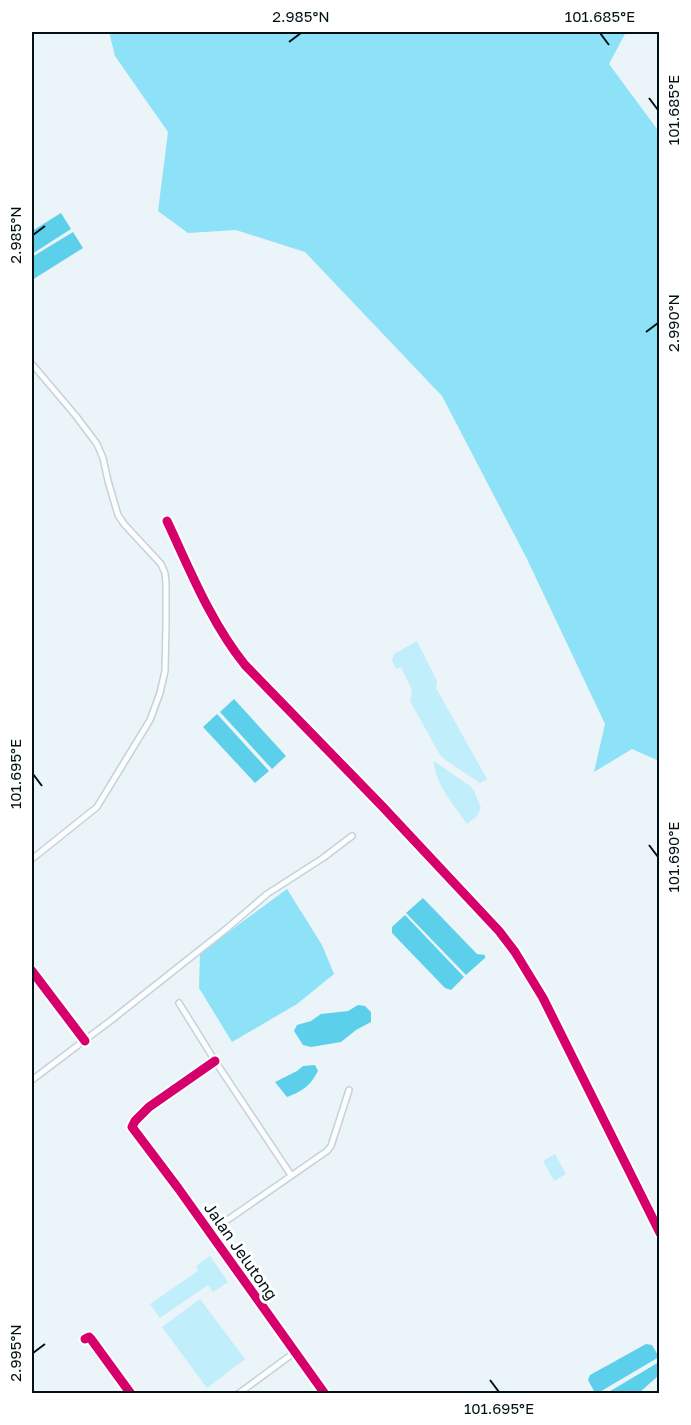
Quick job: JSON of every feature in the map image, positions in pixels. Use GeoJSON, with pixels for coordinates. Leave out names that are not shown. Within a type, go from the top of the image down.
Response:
{"type":"FeatureCollection","features":[{"type":"Feature","properties":{"kind":"street"},"geometry":{"type":"LineString","coordinates":[[32,364],[97,444],[118,514],[124,524],[161,564],[165,573],[166,625],[165,671],[150,720],[98,807],[32,859]]}},
{"type":"Feature","properties":{"kind":"street"},"geometry":{"type":"LineString","coordinates":[[167,521],[212,614],[234,652],[491,923],[515,952],[543,998],[660,1233]]}},
{"type":"Feature","properties":{"kind":"street"},"geometry":{"type":"LineString","coordinates":[[32,1080],[85,1041],[267,894],[323,858],[352,836]]}},
{"type":"Feature","properties":{"kind":"street"},"geometry":{"type":"LineString","coordinates":[[32,971],[85,1041]]}},
{"type":"Feature","properties":{"kind":"street"},"geometry":{"type":"LineString","coordinates":[[179,1003],[215,1062],[291,1175]]}},
{"type":"Feature","properties":{"kind":"street","name":"Jalan Jelutong"},"geometry":{"type":"LineString","coordinates":[[215,1062],[149,1107],[132,1127],[210,1232],[322,1393]]}},
{"type":"Feature","properties":{"kind":"street"},"geometry":{"type":"LineString","coordinates":[[210,1232],[323,1154],[331,1146],[349,1090]]}},
{"type":"Feature","properties":{"kind":"street"},"geometry":{"type":"LineString","coordinates":[[85,1339],[89,1337],[92,1339],[131,1394]]}},
{"type":"Feature","properties":{"kind":"street"},"geometry":{"type":"LineString","coordinates":[[238,1394],[295,1352]]}},
{"type":"Feature","properties":{"kind":"shaded area"},"geometry":{"type":"Polygon","coordinates":[[[109,32],[626,32],[609,64],[660,133],[659,761],[632,749],[594,772],[605,724],[527,559],[442,396],[305,252],[236,230],[188,233],[158,211],[168,132],[115,56],[109,32]]]}},
{"type":"Feature","properties":{"kind":"shaded area"},"geometry":{"type":"Polygon","coordinates":[[[61,213],[71,229],[32,254],[32,231],[61,213]]]}},
{"type":"Feature","properties":{"kind":"shaded area"},"geometry":{"type":"Polygon","coordinates":[[[73,232],[83,248],[32,280],[32,257],[73,232]]]}},
{"type":"Feature","properties":{"kind":"shaded area"},"geometry":{"type":"Polygon","coordinates":[[[417,641],[437,681],[436,688],[487,779],[480,783],[444,759],[410,701],[412,690],[401,667],[396,669],[392,660],[394,654],[417,641]]]}},
{"type":"Feature","properties":{"kind":"shaded area"},"geometry":{"type":"Polygon","coordinates":[[[234,699],[286,756],[272,769],[220,712],[234,699]]]}},
{"type":"Feature","properties":{"kind":"shaded area"},"geometry":{"type":"Polygon","coordinates":[[[217,714],[269,771],[255,783],[203,727],[217,714]]]}},
{"type":"Feature","properties":{"kind":"shaded area"},"geometry":{"type":"Polygon","coordinates":[[[434,761],[474,791],[481,808],[477,816],[467,824],[441,786],[434,761]]]}},
{"type":"Feature","properties":{"kind":"shaded area"},"geometry":{"type":"Polygon","coordinates":[[[287,889],[322,945],[334,974],[297,1004],[232,1042],[199,988],[200,953],[287,889]]]}},
{"type":"Feature","properties":{"kind":"shaded area"},"geometry":{"type":"Polygon","coordinates":[[[423,898],[477,954],[485,955],[485,958],[466,975],[406,913],[423,898]]]}},
{"type":"Feature","properties":{"kind":"shaded area"},"geometry":{"type":"Polygon","coordinates":[[[405,915],[464,977],[451,990],[445,988],[392,933],[392,927],[405,915]]]}},
{"type":"Feature","properties":{"kind":"shaded area"},"geometry":{"type":"Polygon","coordinates":[[[358,1005],[365,1006],[371,1012],[371,1022],[341,1042],[311,1047],[303,1045],[294,1031],[297,1025],[311,1021],[321,1014],[348,1011],[358,1005]]]}},
{"type":"Feature","properties":{"kind":"shaded area"},"geometry":{"type":"Polygon","coordinates":[[[315,1065],[318,1071],[312,1081],[293,1095],[287,1097],[275,1082],[303,1066],[315,1065]]]}},
{"type":"Feature","properties":{"kind":"shaded area"},"geometry":{"type":"Polygon","coordinates":[[[555,1154],[566,1174],[554,1181],[543,1161],[555,1154]]]}},
{"type":"Feature","properties":{"kind":"shaded area"},"geometry":{"type":"Polygon","coordinates":[[[210,1256],[228,1282],[213,1292],[208,1285],[160,1318],[150,1304],[198,1271],[196,1266],[210,1256]]]}},
{"type":"Feature","properties":{"kind":"shaded area"},"geometry":{"type":"Polygon","coordinates":[[[200,1299],[245,1359],[207,1388],[162,1327],[200,1299]]]}},
{"type":"Feature","properties":{"kind":"shaded area"},"geometry":{"type":"Polygon","coordinates":[[[646,1344],[652,1345],[659,1357],[595,1393],[588,1380],[590,1375],[646,1344]]]}},
{"type":"Feature","properties":{"kind":"shaded area"},"geometry":{"type":"Polygon","coordinates":[[[659,1362],[659,1375],[639,1393],[607,1393],[659,1362]]]}},
{"type":"Feature","properties":{"kind":"cycle path"},"geometry":{"type":"LineString","coordinates":[[167,521],[211,614],[245,665],[381,805],[499,931],[515,952],[543,998],[660,1233]]}},
{"type":"Feature","properties":{"kind":"cycle path"},"geometry":{"type":"LineString","coordinates":[[32,971],[85,1041]]}},
{"type":"Feature","properties":{"kind":"cycle path"},"geometry":{"type":"LineString","coordinates":[[215,1061],[149,1107],[132,1127],[325,1394]]}},
{"type":"Feature","properties":{"kind":"cycle path"},"geometry":{"type":"LineString","coordinates":[[85,1339],[89,1337],[91,1339],[131,1394]]}}]}
